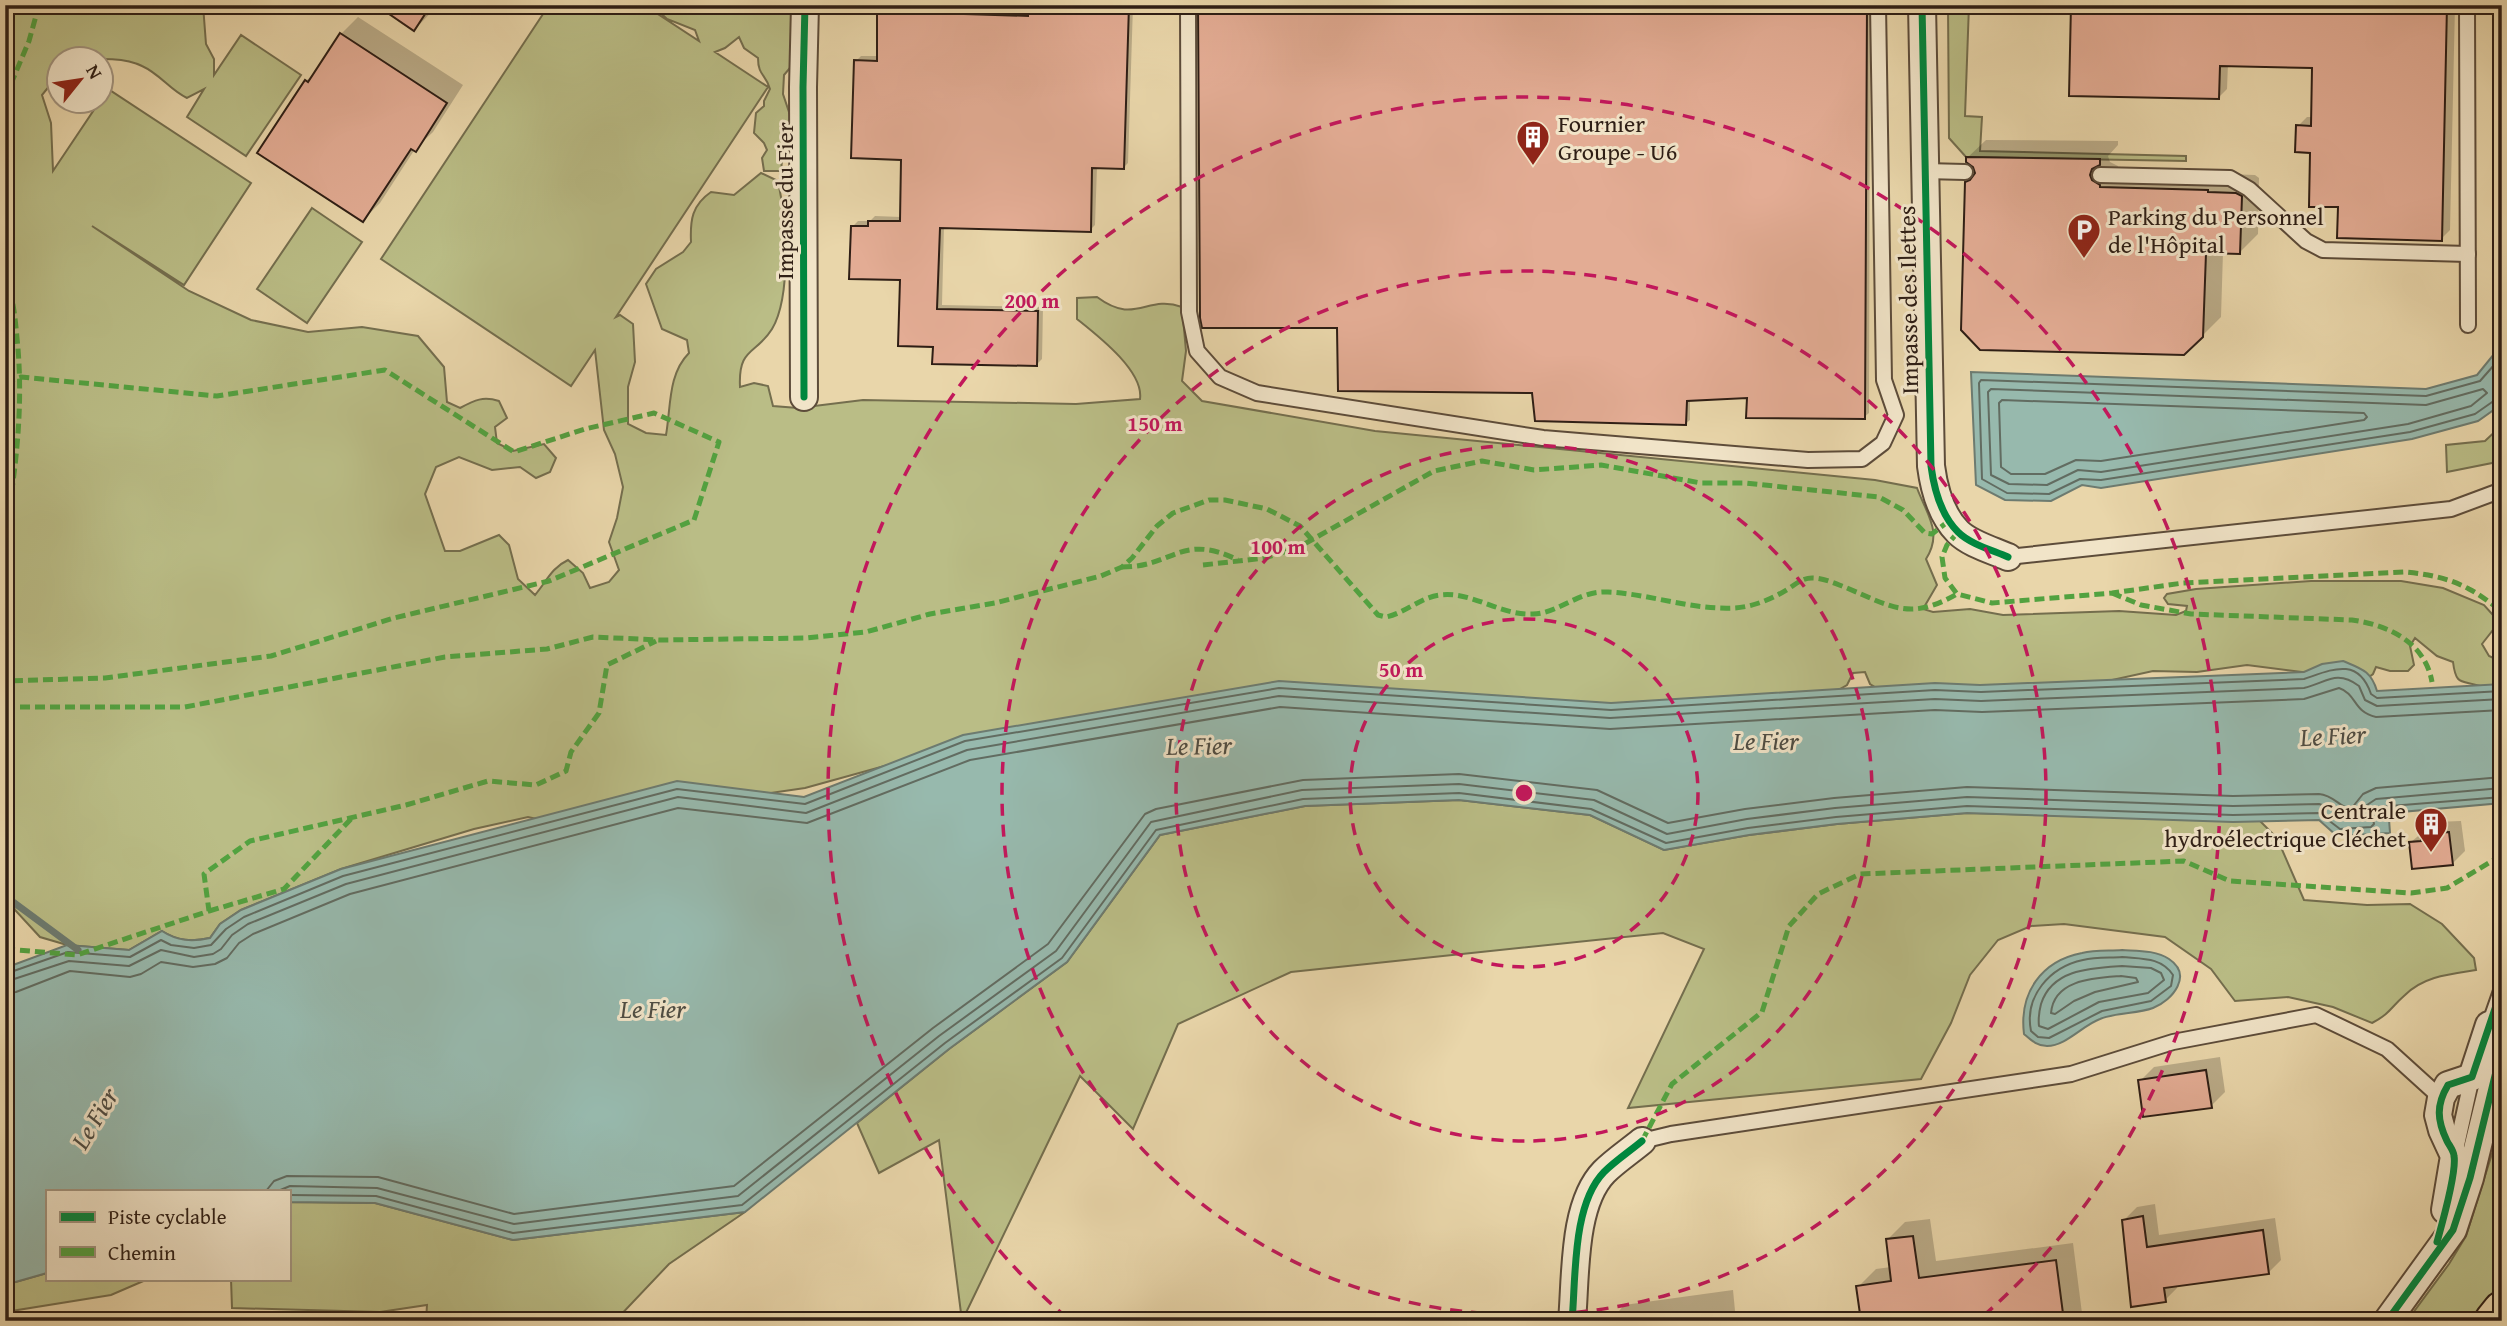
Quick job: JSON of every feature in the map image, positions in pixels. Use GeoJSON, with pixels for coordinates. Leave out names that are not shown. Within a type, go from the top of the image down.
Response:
{"type":"FeatureCollection","features":[{"type":"Feature","properties":{"kind":"highway"},"geometry":{"type":"LineString","coordinates":[[2494,1321],[2502,1311]]}},
{"type":"Feature","properties":{"kind":"street","name":"Impasse du Fier"},"geometry":{"type":"LineString","coordinates":[[804,397],[805,5]]}},
{"type":"Feature","properties":{"kind":"street","name":"Impasse des Ilettes"},"geometry":{"type":"LineString","coordinates":[[1922,5],[1931,466],[1934,487],[1941,506],[1958,531],[1968,539],[2007,557]]}},
{"type":"Feature","properties":{"kind":"street"},"geometry":{"type":"LineString","coordinates":[[2387,1321],[2453,1230],[2464,1200],[2482,1084],[2495,1036]]}},
{"type":"Feature","properties":{"kind":"street"},"geometry":{"type":"LineString","coordinates":[[2435,1252],[2450,1191],[2454,1156],[2438,1115],[2441,1098],[2448,1085],[2482,1084]]}},
{"type":"Feature","properties":{"kind":"street"},"geometry":{"type":"LineString","coordinates":[[1572,1321],[1581,1219],[1589,1197],[1602,1174],[1642,1141]]}},
{"type":"Feature","properties":{"kind":"lane"},"geometry":{"type":"LineString","coordinates":[[1188,5],[1189,312],[1197,351],[1220,377],[1257,393],[1543,438],[1808,460],[1862,459],[1883,443],[1896,415],[1884,380],[1878,5]]}},
{"type":"Feature","properties":{"kind":"lane"},"geometry":{"type":"LineString","coordinates":[[2467,5],[2468,325]]}},
{"type":"Feature","properties":{"kind":"lane"},"geometry":{"type":"LineString","coordinates":[[1925,172],[1965,172]]}},
{"type":"Feature","properties":{"kind":"lane"},"geometry":{"type":"LineString","coordinates":[[2100,174],[2230,178],[2249,189],[2306,241],[2323,250],[2468,254]]}},
{"type":"Feature","properties":{"kind":"lane"},"geometry":{"type":"LineString","coordinates":[[2007,557],[2451,509],[2502,490]]}},
{"type":"Feature","properties":{"kind":"lane"},"geometry":{"type":"LineString","coordinates":[[2495,1036],[2502,988]]}},
{"type":"Feature","properties":{"kind":"lane"},"geometry":{"type":"LineString","coordinates":[[1642,1141],[1671,1134],[2071,1074],[2173,1042],[2316,1015],[2387,1049],[2441,1098]]}},
{"type":"Feature","properties":{"kind":"lane"},"geometry":{"type":"LineString","coordinates":[[2454,1156],[2482,1084]]}},
{"type":"Feature","properties":{"kind":"green space"},"geometry":{"type":"Polygon","coordinates":[[[5,5],[203,5],[206,44],[214,59],[214,75],[241,35],[301,75],[246,156],[187,117],[204,89],[187,98],[148,69],[116,60],[116,46],[46,46],[46,90],[42,95],[46,116],[49,116],[51,123],[53,171],[90,116],[116,116],[116,94],[251,183],[184,285],[92,226],[189,291],[251,320],[308,332],[362,327],[418,336],[444,367],[447,402],[460,408],[479,400],[499,401],[507,418],[495,427],[497,443],[513,451],[544,444],[556,458],[550,472],[536,478],[520,467],[492,470],[459,457],[436,467],[425,494],[445,551],[460,551],[499,535],[509,545],[518,579],[535,595],[553,571],[568,560],[583,573],[590,588],[609,582],[619,570],[609,542],[623,487],[615,454],[604,430],[595,350],[571,386],[381,259],[549,5],[644,5],[699,41],[695,30],[667,19],[652,5],[834,5],[815,7],[795,62],[784,75],[783,94],[792,121],[783,150],[781,171],[764,171],[762,158],[767,150],[754,133],[756,113],[764,106],[770,89],[759,68],[758,58],[744,48],[739,37],[715,52],[768,87],[616,317],[620,315],[633,324],[635,362],[628,387],[628,424],[646,433],[666,435],[674,381],[682,361],[689,353],[687,340],[662,329],[646,284],[656,269],[683,252],[691,242],[694,214],[705,197],[711,192],[734,195],[761,173],[778,181],[785,235],[785,277],[778,314],[772,329],[745,358],[740,374],[740,387],[754,383],[768,386],[773,406],[798,408],[863,400],[1076,404],[1140,399],[1135,377],[1118,354],[1077,319],[1077,298],[1097,297],[1122,309],[1170,304],[1182,307],[1186,351],[1182,381],[1202,401],[1375,431],[1875,480],[1917,488],[1932,524],[1933,540],[1926,559],[1937,585],[1923,609],[1933,612],[1970,609],[2003,615],[2119,611],[2176,615],[2186,611],[2187,606],[2168,604],[2164,598],[2167,594],[2196,589],[2311,581],[2401,581],[2443,588],[2484,605],[2493,615],[2496,626],[2482,644],[2489,656],[2502,662],[2502,695],[2460,681],[2453,662],[2437,656],[2415,638],[2410,646],[2414,665],[2408,671],[2390,671],[2376,667],[2373,674],[2365,680],[2247,665],[2197,672],[2153,671],[2094,684],[1888,695],[1870,684],[1865,672],[1853,673],[1847,685],[1831,694],[888,765],[805,788],[560,824],[528,817],[474,829],[341,869],[241,910],[220,924],[210,938],[185,940],[162,931],[129,950],[67,945],[40,937],[15,910],[7,889],[13,873],[5,866],[5,5]]]}},
{"type":"Feature","properties":{"kind":"green space"},"geometry":{"type":"Polygon","coordinates":[[[1948,5],[1969,5],[1965,116],[1982,117],[1980,151],[2186,156],[2186,161],[1966,157],[1949,138],[1948,5]]]}},
{"type":"Feature","properties":{"kind":"green space"},"geometry":{"type":"Polygon","coordinates":[[[312,208],[362,242],[307,323],[257,289],[312,208]]]}},
{"type":"Feature","properties":{"kind":"green space"},"geometry":{"type":"Polygon","coordinates":[[[2502,425],[2502,454],[2492,463],[2447,472],[2446,445],[2485,441],[2502,425]]]}},
{"type":"Feature","properties":{"kind":"green space"},"geometry":{"type":"Polygon","coordinates":[[[1459,800],[1590,815],[1664,850],[1749,835],[1837,824],[1967,813],[2260,821],[2277,838],[2304,900],[2367,905],[2410,904],[2442,924],[2474,958],[2476,970],[2438,977],[2420,984],[2372,1023],[2333,1007],[2288,997],[2235,1001],[2211,969],[2165,937],[2064,924],[2031,926],[1998,940],[1970,975],[1951,1023],[1921,1079],[1628,1108],[1704,949],[1663,933],[1291,972],[1178,1024],[1133,1129],[1080,1076],[962,1321],[939,1140],[879,1173],[857,1123],[949,1049],[1067,962],[1160,835],[1305,806],[1459,800]]]}},
{"type":"Feature","properties":{"kind":"green space"},"geometry":{"type":"Polygon","coordinates":[[[2502,1122],[2502,1292],[2479,1321],[2407,1321],[2466,1236],[2502,1122]]]}},
{"type":"Feature","properties":{"kind":"green space"},"geometry":{"type":"Polygon","coordinates":[[[290,1202],[375,1203],[513,1240],[745,1212],[669,1264],[615,1321],[426,1321],[427,1305],[380,1312],[232,1308],[231,1280],[290,1280],[290,1202]]]}},
{"type":"Feature","properties":{"kind":"green space"},"geometry":{"type":"Polygon","coordinates":[[[46,1273],[46,1280],[146,1280],[111,1295],[5,1312],[5,1285],[46,1273]]]}},
{"type":"Feature","properties":{"kind":"water"},"geometry":{"type":"Polygon","coordinates":[[[2502,337],[2502,404],[2478,421],[2412,439],[2101,488],[2082,485],[2051,501],[2005,500],[1976,485],[1971,372],[2426,389],[2477,375],[2499,348],[2502,337]]]}},
{"type":"Feature","properties":{"kind":"water","name":"Le Fier"},"geometry":{"type":"Polygon","coordinates":[[[2343,661],[2355,666],[2372,679],[2377,691],[2502,684],[2502,803],[2379,814],[2380,819],[2389,819],[2390,833],[2337,836],[2319,820],[2233,822],[1967,813],[1837,824],[1749,835],[1664,850],[1590,815],[1459,800],[1305,806],[1160,835],[1067,962],[949,1049],[745,1212],[513,1240],[375,1203],[290,1202],[290,1190],[46,1190],[46,1273],[5,1285],[5,968],[67,945],[129,950],[162,931],[185,940],[210,938],[220,924],[241,910],[341,869],[677,781],[804,797],[963,735],[1279,681],[1611,703],[1935,683],[1980,685],[2304,672],[2322,664],[2343,661]]]}},
{"type":"Feature","properties":{"kind":"water"},"geometry":{"type":"Polygon","coordinates":[[[2122,950],[2152,952],[2169,959],[2179,972],[2178,987],[2167,999],[2153,1008],[2100,1019],[2061,1043],[2040,1045],[2024,1034],[2023,1019],[2029,992],[2044,971],[2055,963],[2082,953],[2122,950]]]}},
{"type":"Feature","properties":{"kind":"building"},"geometry":{"type":"Polygon","coordinates":[[[376,5],[431,5],[414,31],[376,5]]]}},
{"type":"Feature","properties":{"kind":"building"},"geometry":{"type":"Polygon","coordinates":[[[877,5],[966,5],[965,14],[1028,16],[1028,5],[1129,5],[1124,169],[1092,168],[1091,232],[940,228],[937,309],[1038,311],[1037,366],[932,364],[933,347],[898,346],[900,280],[849,279],[851,226],[868,226],[868,221],[900,221],[901,160],[851,158],[854,60],[877,61],[877,5]]]}},
{"type":"Feature","properties":{"kind":"building","name":"Fournier Groupe - U6"},"geometry":{"type":"Polygon","coordinates":[[[1198,5],[1867,5],[1865,419],[1746,418],[1747,398],[1687,401],[1686,425],[1535,421],[1532,393],[1338,391],[1337,328],[1202,328],[1198,5]]]}},
{"type":"Feature","properties":{"kind":"building"},"geometry":{"type":"Polygon","coordinates":[[[2071,5],[2447,5],[2442,241],[2337,238],[2338,207],[2309,207],[2310,153],[2295,152],[2296,125],[2311,126],[2312,68],[2220,66],[2219,99],[2069,96],[2071,5]]]}},
{"type":"Feature","properties":{"kind":"building"},"geometry":{"type":"Polygon","coordinates":[[[340,33],[447,103],[416,152],[411,149],[363,222],[257,153],[340,33]]]}},
{"type":"Feature","properties":{"kind":"building","name":"Parking du Personnel de l'Hôpital"},"geometry":{"type":"Polygon","coordinates":[[[1966,157],[2100,159],[2100,165],[2092,169],[2090,175],[2100,187],[2208,190],[2242,196],[2240,254],[2206,253],[2203,337],[2184,355],[1980,350],[1961,330],[1965,182],[1975,173],[1973,167],[1966,162],[1966,157]]]}},
{"type":"Feature","properties":{"kind":"building","name":"Centrale hydroélectrique Cléchet"},"geometry":{"type":"Polygon","coordinates":[[[2449,832],[2453,865],[2412,869],[2409,842],[2421,841],[2421,833],[2449,832]]]}},
{"type":"Feature","properties":{"kind":"building"},"geometry":{"type":"Polygon","coordinates":[[[2206,1070],[2212,1108],[2143,1117],[2138,1080],[2206,1070]]]}},
{"type":"Feature","properties":{"kind":"building"},"geometry":{"type":"Polygon","coordinates":[[[2143,1216],[2147,1247],[2263,1230],[2269,1274],[2164,1288],[2166,1302],[2131,1307],[2122,1220],[2143,1216]]]}},
{"type":"Feature","properties":{"kind":"building"},"geometry":{"type":"Polygon","coordinates":[[[1913,1236],[1919,1278],[2056,1260],[2064,1321],[1861,1321],[1856,1286],[1891,1281],[1886,1239],[1913,1236]]]}},
{"type":"Feature","properties":{"kind":"waterway"},"geometry":{"type":"LineString","coordinates":[[5,896],[78,950]]}},
{"type":"Feature","properties":{"kind":"marked path"},"geometry":{"type":"LineString","coordinates":[[5,98],[29,41],[39,5]]}},
{"type":"Feature","properties":{"kind":"marked path"},"geometry":{"type":"LineString","coordinates":[[5,27],[11,42],[5,52]]}},
{"type":"Feature","properties":{"kind":"marked path"},"geometry":{"type":"LineString","coordinates":[[5,275],[14,314],[20,388],[15,461],[5,535]]}},
{"type":"Feature","properties":{"kind":"marked path"},"geometry":{"type":"LineString","coordinates":[[5,382],[21,377],[217,396],[385,370],[514,452],[585,429],[654,413],[719,442],[694,520],[549,581],[394,618],[271,656],[105,678],[5,681]]}},
{"type":"Feature","properties":{"kind":"marked path"},"geometry":{"type":"LineString","coordinates":[[1203,565],[1265,558],[1299,547],[1434,471],[1482,461],[1534,470],[1601,465],[1701,483],[1745,483],[1879,497],[1903,510],[1925,533],[1932,534],[1950,520]]}},
{"type":"Feature","properties":{"kind":"marked path"},"geometry":{"type":"LineString","coordinates":[[5,707],[185,707],[445,657],[547,649],[593,637],[660,640],[806,638],[866,632],[930,614],[995,603],[1101,576],[1122,567],[1157,526],[1173,513],[1209,500],[1225,500],[1267,509],[1300,526],[1378,615],[1386,617],[1440,595],[1464,597],[1521,614],[1543,613],[1598,592],[1702,607],[1734,608],[1762,602],[1802,580],[1812,578],[1901,608],[1926,607],[1957,594]]}},
{"type":"Feature","properties":{"kind":"marked path"},"geometry":{"type":"LineString","coordinates":[[1958,532],[1947,545],[1942,557],[1945,578],[1957,594],[1992,603],[2112,593],[2183,583],[2405,572],[2454,582],[2473,591],[2502,611]]}},
{"type":"Feature","properties":{"kind":"marked path"},"geometry":{"type":"LineString","coordinates":[[1122,567],[1140,566],[1178,553],[1203,549],[1238,560]]}},
{"type":"Feature","properties":{"kind":"marked path"},"geometry":{"type":"LineString","coordinates":[[2112,593],[2141,605],[2191,614],[2365,622],[2391,631],[2413,646],[2422,656],[2432,682]]}},
{"type":"Feature","properties":{"kind":"marked path"},"geometry":{"type":"LineString","coordinates":[[5,949],[77,955],[209,911],[204,874],[250,841],[406,805],[488,781],[536,785],[566,771],[571,752],[599,713],[607,665],[656,641]]}},
{"type":"Feature","properties":{"kind":"marked path"},"geometry":{"type":"LineString","coordinates":[[209,911],[284,889],[351,819]]}},
{"type":"Feature","properties":{"kind":"marked path"},"geometry":{"type":"LineString","coordinates":[[1642,1141],[1672,1084],[1762,1012],[1789,926],[1818,894],[1860,874],[2184,861],[2230,881],[2411,893],[2447,888],[2502,855]]}},
{"type":"Feature","properties":{"kind":"cycle path"},"geometry":{"type":"LineString","coordinates":[[804,397],[805,5]]}},
{"type":"Feature","properties":{"kind":"cycle path"},"geometry":{"type":"LineString","coordinates":[[1922,5],[1932,475],[1943,510],[1958,532],[1975,543],[2008,557]]}},
{"type":"Feature","properties":{"kind":"cycle path"},"geometry":{"type":"LineString","coordinates":[[2437,1242],[2454,1164],[2453,1152],[2440,1119],[2441,1099],[2448,1085],[2472,1077],[2502,988]]}},
{"type":"Feature","properties":{"kind":"cycle path"},"geometry":{"type":"LineString","coordinates":[[2387,1321],[2453,1230],[2470,1178],[2502,1047]]}},
{"type":"Feature","properties":{"kind":"cycle path"},"geometry":{"type":"LineString","coordinates":[[1572,1321],[1575,1264],[1586,1203],[1604,1172],[1642,1141]]}},
{"type":"Feature","properties":{"kind":"place","name":"Fournier Groupe - U6"},"geometry":{"type":"Point","coordinates":[1533,167]}},
{"type":"Feature","properties":{"kind":"place","name":"Parking du Personnel de l'Hôpital"},"geometry":{"type":"Point","coordinates":[2084,260]}},
{"type":"Feature","properties":{"kind":"place","name":"Centrale hydroélectrique Cléchet"},"geometry":{"type":"Point","coordinates":[2431,854]}}]}
